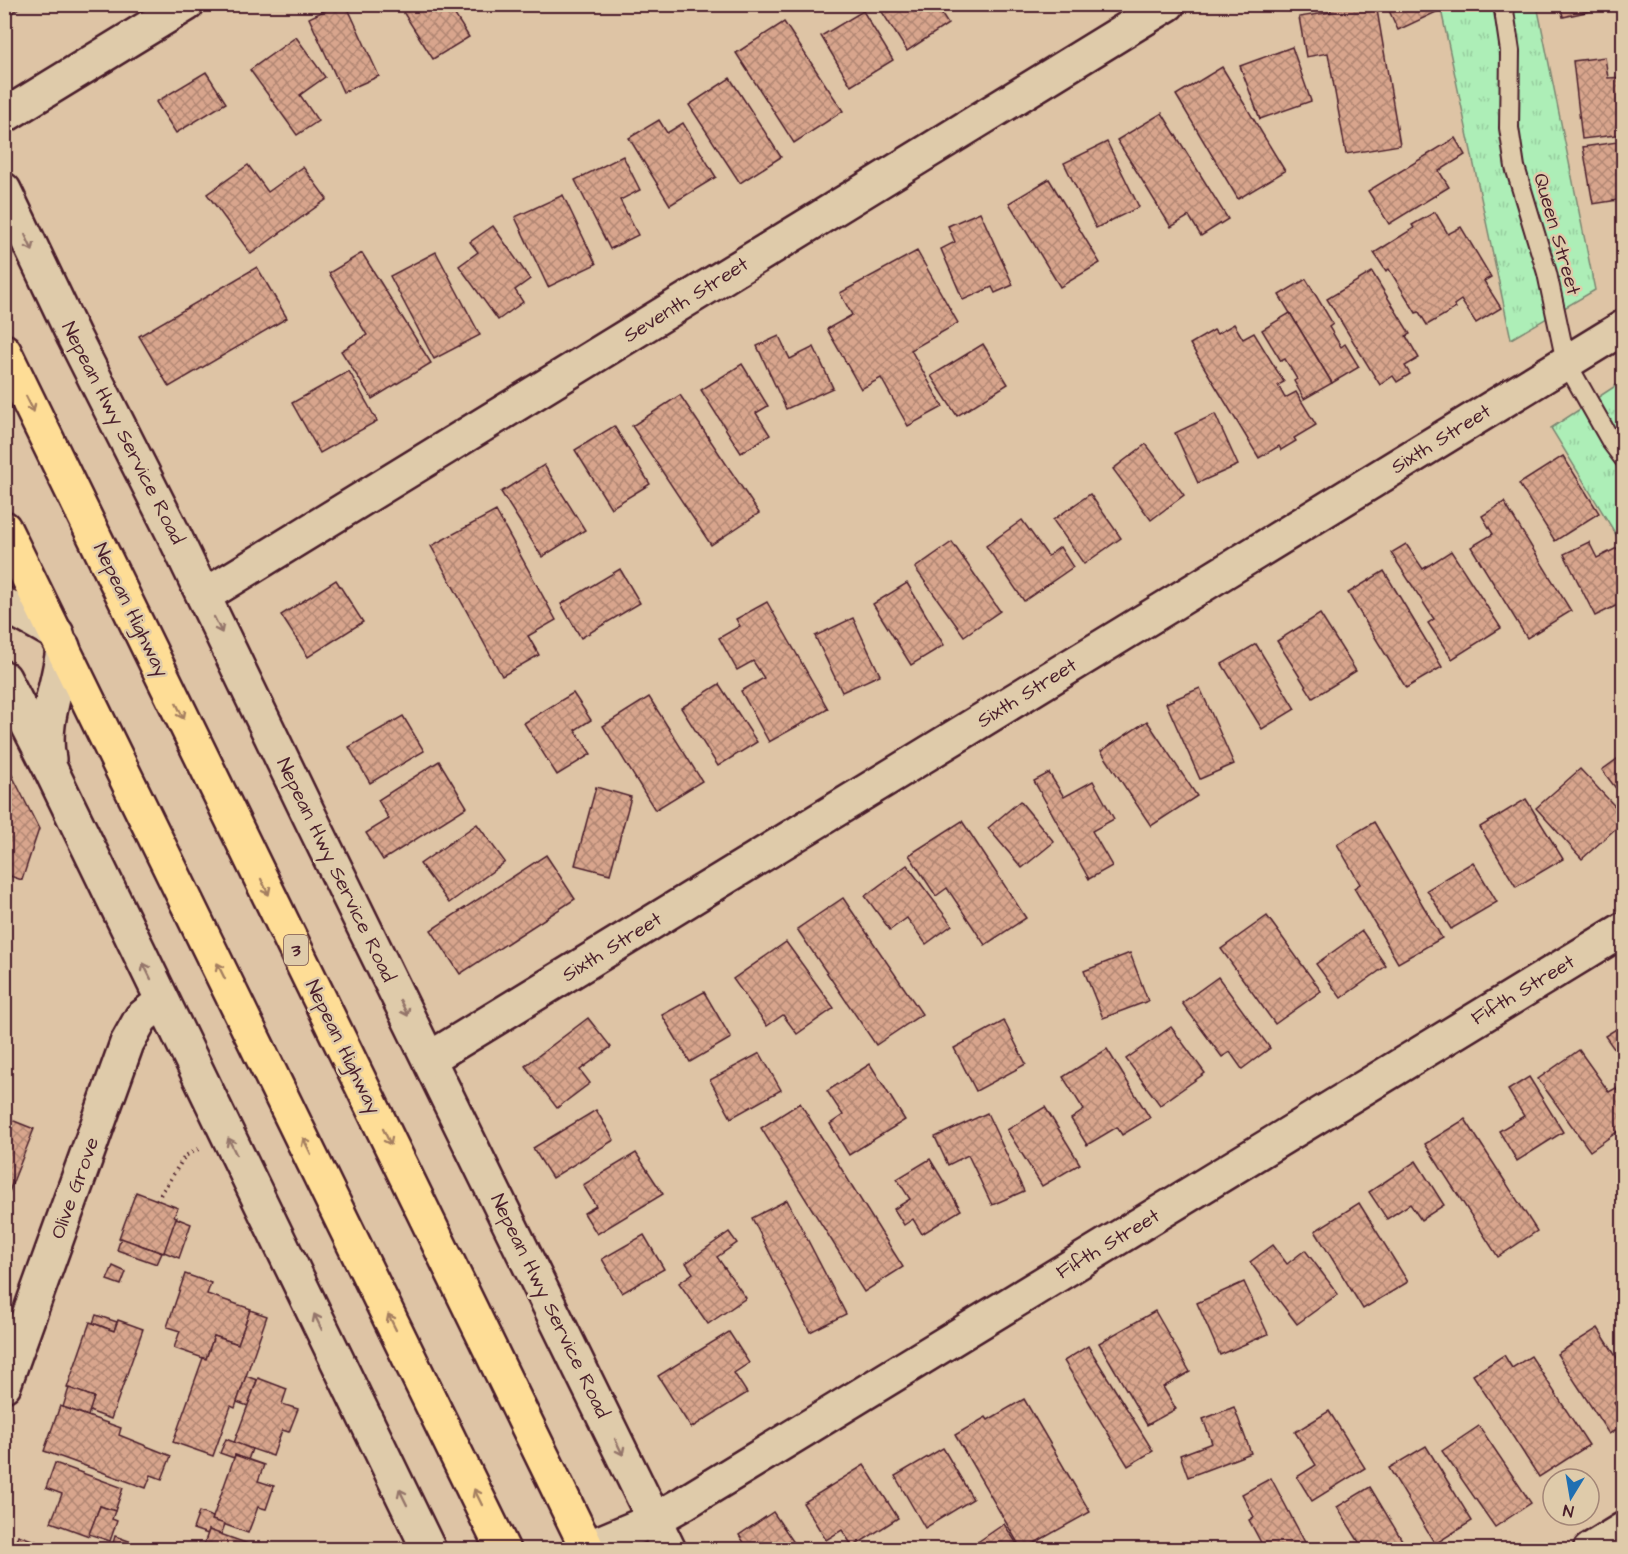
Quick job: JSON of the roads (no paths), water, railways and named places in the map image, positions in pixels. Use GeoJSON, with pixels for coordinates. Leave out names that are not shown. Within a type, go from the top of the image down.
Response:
{"type":"FeatureCollection","features":[{"type":"Feature","properties":{"kind":"highway","name":"Nepean Highway"},"geometry":{"type":"LineString","coordinates":[[4,351],[586,1549]]}},
{"type":"Feature","properties":{"kind":"highway"},"geometry":{"type":"LineString","coordinates":[[4,528],[503,1550]]}},
{"type":"Feature","properties":{"kind":"street"},"geometry":{"type":"LineString","coordinates":[[4,116],[187,4]]}},
{"type":"Feature","properties":{"kind":"street","name":"Seventh Street"},"geometry":{"type":"LineString","coordinates":[[204,596],[1168,4]]}},
{"type":"Feature","properties":{"kind":"street","name":"Nepean Hwy Service Road"},"geometry":{"type":"LineString","coordinates":[[4,190],[74,338],[204,596],[669,1550]]}},
{"type":"Feature","properties":{"kind":"street","name":"Sixth Street"},"geometry":{"type":"LineString","coordinates":[[429,1059],[1623,327]]}},
{"type":"Feature","properties":{"kind":"street"},"geometry":{"type":"LineString","coordinates":[[4,604],[60,640],[60,672],[48,721],[46,749],[51,770]]}},
{"type":"Feature","properties":{"kind":"street"},"geometry":{"type":"LineString","coordinates":[[4,678],[51,770],[429,1550]]}},
{"type":"Feature","properties":{"kind":"street","name":"Fifth Street"},"geometry":{"type":"LineString","coordinates":[[586,1549],[654,1520],[1623,929]]}},
{"type":"Feature","properties":{"kind":"street","name":"Olive Grove"},"geometry":{"type":"LineString","coordinates":[[4,1384],[127,1043],[141,1018],[162,1001]]}},
{"type":"Feature","properties":{"kind":"street"},"geometry":{"type":"LineString","coordinates":[[1590,1550],[1623,1529]]}},
{"type":"Feature","properties":{"kind":"lane","name":"Queen Street"},"geometry":{"type":"LineString","coordinates":[[1503,4],[1510,51],[1509,128],[1515,167],[1547,273],[1566,362],[1623,459]]}}]}
